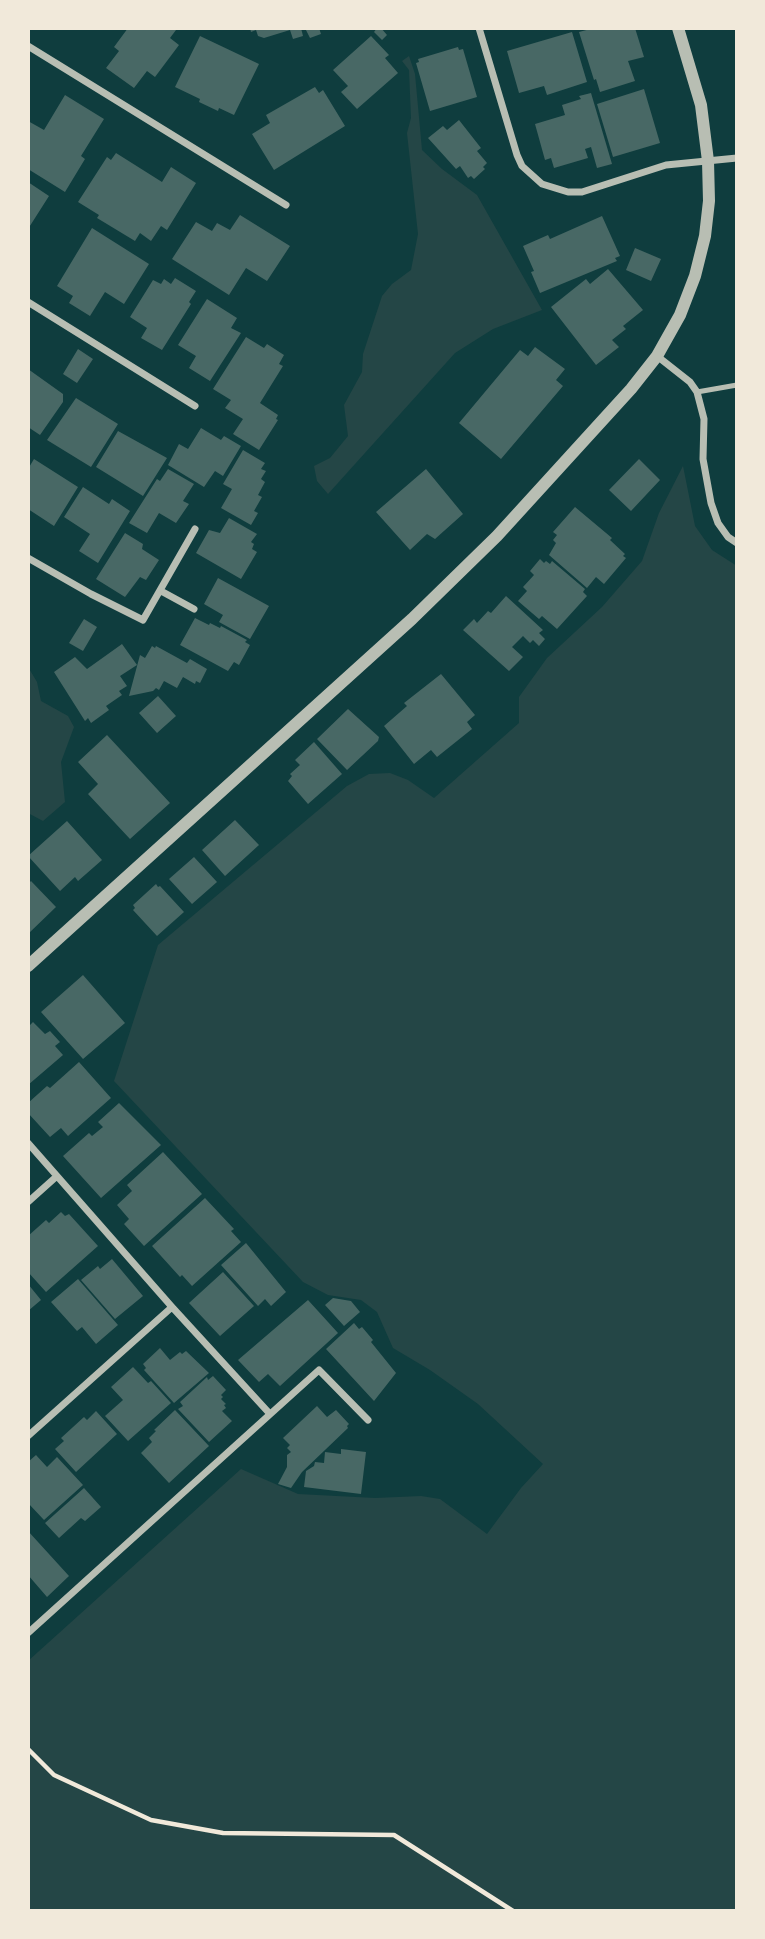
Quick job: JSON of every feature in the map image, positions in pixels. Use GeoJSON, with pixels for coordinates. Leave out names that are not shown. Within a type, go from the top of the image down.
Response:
{"type":"FeatureCollection","features":[{"type":"Feature","properties":{"kind":"street"},"geometry":{"type":"LineString","coordinates":[[480,28],[517,155],[522,166],[542,184],[568,192],[582,192],[666,165],[737,158]]}},
{"type":"Feature","properties":{"kind":"street"},"geometry":{"type":"LineString","coordinates":[[28,966],[412,619],[497,536],[631,389],[657,356],[680,315],[701,256],[709,201],[708,161],[701,105],[678,28]]}},
{"type":"Feature","properties":{"kind":"street"},"geometry":{"type":"LineString","coordinates":[[28,46],[286,205]]}},
{"type":"Feature","properties":{"kind":"street"},"geometry":{"type":"LineString","coordinates":[[28,302],[195,406]]}},
{"type":"Feature","properties":{"kind":"street"},"geometry":{"type":"LineString","coordinates":[[657,356],[690,382],[697,392],[704,419],[703,459],[711,503],[718,523],[737,544]]}},
{"type":"Feature","properties":{"kind":"street"},"geometry":{"type":"LineString","coordinates":[[28,558],[143,620],[195,529]]}},
{"type":"Feature","properties":{"kind":"street"},"geometry":{"type":"LineString","coordinates":[[161,591],[194,609]]}},
{"type":"Feature","properties":{"kind":"street"},"geometry":{"type":"LineString","coordinates":[[28,1143],[270,1414]]}},
{"type":"Feature","properties":{"kind":"street"},"geometry":{"type":"LineString","coordinates":[[28,1202],[57,1176]]}},
{"type":"Feature","properties":{"kind":"street"},"geometry":{"type":"LineString","coordinates":[[28,1436],[172,1307]]}},
{"type":"Feature","properties":{"kind":"street"},"geometry":{"type":"LineString","coordinates":[[28,1633],[319,1370],[368,1420]]}},
{"type":"Feature","properties":{"kind":"lane"},"geometry":{"type":"LineString","coordinates":[[697,392],[737,385]]}},
{"type":"Feature","properties":{"kind":"path"},"geometry":{"type":"LineString","coordinates":[[28,1749],[54,1775],[151,1820],[223,1833],[394,1835],[513,1911]]}},
{"type":"Feature","properties":{"kind":"shaded area"},"geometry":{"type":"Polygon","coordinates":[[[409,56],[415,74],[422,150],[477,195],[542,310],[493,329],[455,353],[328,494],[317,481],[314,466],[330,458],[348,436],[344,405],[362,372],[363,354],[382,296],[392,284],[411,270],[418,234],[407,133],[411,118],[409,70],[402,61],[409,56]]]}},
{"type":"Feature","properties":{"kind":"shaded area"},"geometry":{"type":"Polygon","coordinates":[[[683,466],[695,526],[712,550],[737,566],[737,1911],[28,1911],[28,1661],[241,1469],[298,1494],[375,1498],[421,1496],[440,1499],[487,1534],[521,1488],[543,1464],[478,1404],[393,1348],[377,1312],[361,1300],[328,1295],[303,1282],[114,1081],[158,945],[347,786],[369,774],[390,773],[408,780],[434,798],[519,723],[519,697],[547,658],[602,607],[642,561],[659,513],[683,466]]]}},
{"type":"Feature","properties":{"kind":"shaded area"},"geometry":{"type":"Polygon","coordinates":[[[28,667],[37,682],[41,701],[68,716],[74,727],[61,762],[65,802],[43,821],[28,813],[28,667]]]}},
{"type":"Feature","properties":{"kind":"building"},"geometry":{"type":"Polygon","coordinates":[[[128,28],[174,28],[176,30],[170,38],[179,45],[155,77],[147,71],[134,88],[106,68],[119,51],[114,47],[128,28]]]}},
{"type":"Feature","properties":{"kind":"building"},"geometry":{"type":"Polygon","coordinates":[[[250,28],[301,28],[303,36],[293,39],[290,30],[264,38],[258,36],[256,30],[251,32],[250,28]]]}},
{"type":"Feature","properties":{"kind":"building"},"geometry":{"type":"Polygon","coordinates":[[[305,28],[319,28],[321,34],[310,38],[305,28]]]}},
{"type":"Feature","properties":{"kind":"building"},"geometry":{"type":"Polygon","coordinates":[[[381,28],[387,35],[382,40],[374,32],[381,28]]]}},
{"type":"Feature","properties":{"kind":"building"},"geometry":{"type":"Polygon","coordinates":[[[594,28],[635,28],[644,57],[628,61],[635,81],[600,92],[579,32],[594,28]]]}},
{"type":"Feature","properties":{"kind":"building"},"geometry":{"type":"Polygon","coordinates":[[[572,32],[587,82],[547,95],[544,86],[519,93],[507,51],[572,32]]]}},
{"type":"Feature","properties":{"kind":"building"},"geometry":{"type":"Polygon","coordinates":[[[200,36],[259,64],[234,115],[199,102],[200,99],[175,87],[200,36]]]}},
{"type":"Feature","properties":{"kind":"building"},"geometry":{"type":"Polygon","coordinates":[[[371,36],[389,55],[385,58],[398,73],[357,109],[341,92],[348,86],[333,70],[371,36]]]}},
{"type":"Feature","properties":{"kind":"building"},"geometry":{"type":"Polygon","coordinates":[[[458,47],[459,50],[463,49],[477,97],[430,111],[416,63],[419,62],[418,59],[458,47]]]}},
{"type":"Feature","properties":{"kind":"building"},"geometry":{"type":"Polygon","coordinates":[[[315,87],[319,93],[323,90],[345,126],[274,170],[252,134],[270,123],[266,115],[315,87]]]}},
{"type":"Feature","properties":{"kind":"building"},"geometry":{"type":"Polygon","coordinates":[[[644,89],[660,143],[613,157],[597,104],[644,89]]]}},
{"type":"Feature","properties":{"kind":"building"},"geometry":{"type":"Polygon","coordinates":[[[591,93],[612,164],[597,168],[591,147],[585,149],[588,158],[554,168],[551,158],[545,160],[535,124],[565,115],[562,105],[591,93]]]}},
{"type":"Feature","properties":{"kind":"building"},"geometry":{"type":"Polygon","coordinates":[[[65,95],[104,119],[81,156],[85,159],[65,192],[28,169],[28,121],[44,130],[65,95]]]}},
{"type":"Feature","properties":{"kind":"building"},"geometry":{"type":"Polygon","coordinates":[[[459,120],[481,148],[477,151],[487,163],[483,167],[485,169],[474,179],[471,176],[468,178],[460,166],[456,169],[428,138],[443,126],[447,130],[459,120]]]}},
{"type":"Feature","properties":{"kind":"building"},"geometry":{"type":"Polygon","coordinates":[[[116,153],[162,182],[171,167],[196,183],[167,230],[161,226],[151,241],[140,233],[135,241],[97,218],[99,215],[78,202],[107,157],[111,160],[116,153]]]}},
{"type":"Feature","properties":{"kind":"building"},"geometry":{"type":"Polygon","coordinates":[[[28,182],[49,196],[28,229],[28,182]]]}},
{"type":"Feature","properties":{"kind":"building"},"geometry":{"type":"Polygon","coordinates":[[[240,215],[290,246],[267,281],[246,268],[229,295],[172,259],[196,222],[212,231],[217,223],[230,230],[240,215]]]}},
{"type":"Feature","properties":{"kind":"building"},"geometry":{"type":"Polygon","coordinates":[[[602,216],[620,256],[615,258],[617,261],[540,293],[523,246],[548,235],[550,239],[602,216]]]}},
{"type":"Feature","properties":{"kind":"building"},"geometry":{"type":"Polygon","coordinates":[[[92,228],[149,264],[124,304],[105,292],[90,316],[69,303],[73,296],[57,286],[92,228]]]}},
{"type":"Feature","properties":{"kind":"building"},"geometry":{"type":"Polygon","coordinates":[[[635,248],[661,259],[651,281],[626,270],[635,248]]]}},
{"type":"Feature","properties":{"kind":"building"},"geometry":{"type":"Polygon","coordinates":[[[608,269],[643,310],[623,326],[626,329],[612,340],[619,347],[596,365],[551,307],[586,279],[590,284],[608,269]]]}},
{"type":"Feature","properties":{"kind":"building"},"geometry":{"type":"Polygon","coordinates":[[[175,278],[196,291],[189,302],[191,304],[162,350],[141,338],[147,328],[130,317],[153,280],[161,284],[164,279],[171,284],[175,278]]]}},
{"type":"Feature","properties":{"kind":"building"},"geometry":{"type":"Polygon","coordinates":[[[207,299],[237,318],[231,328],[241,333],[210,381],[189,368],[196,356],[178,345],[207,299]]]}},
{"type":"Feature","properties":{"kind":"building"},"geometry":{"type":"Polygon","coordinates":[[[246,337],[264,348],[267,344],[284,355],[279,364],[283,366],[260,403],[278,415],[278,420],[259,450],[233,434],[243,419],[225,408],[231,400],[213,389],[246,337]]]}},
{"type":"Feature","properties":{"kind":"building"},"geometry":{"type":"Polygon","coordinates":[[[535,347],[565,369],[556,380],[563,386],[501,459],[459,423],[520,350],[528,356],[535,347]]]}},
{"type":"Feature","properties":{"kind":"building"},"geometry":{"type":"Polygon","coordinates":[[[78,349],[93,359],[77,383],[63,374],[78,349]]]}},
{"type":"Feature","properties":{"kind":"building"},"geometry":{"type":"Polygon","coordinates":[[[28,369],[63,394],[63,402],[40,435],[28,427],[28,369]]]}},
{"type":"Feature","properties":{"kind":"building"},"geometry":{"type":"Polygon","coordinates":[[[76,398],[118,424],[91,467],[47,440],[76,398]]]}},
{"type":"Feature","properties":{"kind":"building"},"geometry":{"type":"Polygon","coordinates":[[[201,428],[221,440],[224,436],[241,446],[223,476],[215,471],[204,487],[168,465],[179,444],[188,449],[201,428]]]}},
{"type":"Feature","properties":{"kind":"building"},"geometry":{"type":"Polygon","coordinates":[[[118,431],[167,458],[143,496],[96,467],[118,431]]]}},
{"type":"Feature","properties":{"kind":"building"},"geometry":{"type":"Polygon","coordinates":[[[243,450],[265,463],[261,469],[266,471],[261,479],[265,482],[258,495],[262,497],[254,511],[258,513],[251,525],[221,508],[232,489],[223,484],[243,450]]]}},
{"type":"Feature","properties":{"kind":"building"},"geometry":{"type":"Polygon","coordinates":[[[34,459],[78,487],[54,526],[28,509],[28,469],[34,459]]]}},
{"type":"Feature","properties":{"kind":"building"},"geometry":{"type":"Polygon","coordinates":[[[639,459],[660,480],[631,511],[609,490],[639,459]]]}},
{"type":"Feature","properties":{"kind":"building"},"geometry":{"type":"Polygon","coordinates":[[[168,469],[194,484],[183,501],[189,504],[176,523],[159,513],[147,533],[129,523],[157,479],[160,481],[168,469]]]}},
{"type":"Feature","properties":{"kind":"building"},"geometry":{"type":"Polygon","coordinates":[[[426,469],[463,514],[435,539],[427,534],[410,550],[376,512],[426,469]]]}},
{"type":"Feature","properties":{"kind":"building"},"geometry":{"type":"Polygon","coordinates":[[[83,487],[109,504],[112,499],[130,511],[98,563],[79,551],[90,534],[64,517],[83,487]]]}},
{"type":"Feature","properties":{"kind":"building"},"geometry":{"type":"Polygon","coordinates":[[[575,507],[612,538],[610,540],[625,554],[623,556],[626,558],[604,584],[596,577],[587,588],[549,555],[556,543],[553,540],[557,535],[553,532],[575,507]]]}},
{"type":"Feature","properties":{"kind":"building"},"geometry":{"type":"Polygon","coordinates":[[[229,518],[257,534],[251,542],[254,544],[252,549],[257,552],[241,579],[196,553],[209,530],[220,533],[229,518]]]}},
{"type":"Feature","properties":{"kind":"building"},"geometry":{"type":"Polygon","coordinates":[[[125,533],[143,544],[142,549],[159,560],[146,580],[140,577],[125,597],[96,579],[125,533]]]}},
{"type":"Feature","properties":{"kind":"building"},"geometry":{"type":"Polygon","coordinates":[[[540,559],[550,564],[552,561],[585,589],[583,592],[587,596],[557,629],[542,616],[539,619],[518,601],[527,591],[523,587],[534,575],[530,571],[540,559]]]}},
{"type":"Feature","properties":{"kind":"building"},"geometry":{"type":"Polygon","coordinates":[[[218,578],[269,606],[250,639],[219,622],[223,615],[204,604],[218,578]]]}},
{"type":"Feature","properties":{"kind":"building"},"geometry":{"type":"Polygon","coordinates":[[[506,596],[543,630],[539,633],[545,639],[539,646],[533,640],[530,643],[523,636],[512,647],[523,657],[509,671],[463,630],[474,619],[477,623],[488,611],[491,613],[506,596]]]}},
{"type":"Feature","properties":{"kind":"building"},"geometry":{"type":"Polygon","coordinates":[[[195,618],[209,625],[221,626],[247,640],[245,642],[250,645],[239,665],[234,662],[228,671],[180,645],[195,618]]]}},
{"type":"Feature","properties":{"kind":"building"},"geometry":{"type":"Polygon","coordinates":[[[84,619],[97,627],[83,651],[69,643],[84,619]]]}},
{"type":"Feature","properties":{"kind":"building"},"geometry":{"type":"Polygon","coordinates":[[[122,644],[137,665],[120,676],[127,686],[119,691],[122,695],[106,706],[109,710],[91,723],[88,718],[85,721],[54,672],[75,657],[87,669],[122,644]]]}},
{"type":"Feature","properties":{"kind":"building"},"geometry":{"type":"Polygon","coordinates":[[[152,646],[187,663],[190,659],[207,669],[200,683],[196,681],[195,684],[183,677],[177,688],[164,681],[159,690],[156,688],[129,696],[140,655],[145,658],[152,646]]]}},
{"type":"Feature","properties":{"kind":"building"},"geometry":{"type":"Polygon","coordinates":[[[441,674],[475,715],[467,722],[472,729],[437,757],[431,750],[414,764],[384,726],[407,706],[404,703],[441,674]]]}},
{"type":"Feature","properties":{"kind":"building"},"geometry":{"type":"Polygon","coordinates":[[[158,696],[176,716],[157,733],[139,713],[158,696]]]}},
{"type":"Feature","properties":{"kind":"building"},"geometry":{"type":"Polygon","coordinates":[[[348,709],[379,737],[347,770],[317,739],[348,709]]]}},
{"type":"Feature","properties":{"kind":"building"},"geometry":{"type":"Polygon","coordinates":[[[107,735],[170,803],[130,839],[88,794],[98,784],[78,762],[107,735]]]}},
{"type":"Feature","properties":{"kind":"building"},"geometry":{"type":"Polygon","coordinates":[[[314,742],[342,774],[308,804],[288,781],[292,776],[290,774],[300,765],[295,760],[314,742]]]}},
{"type":"Feature","properties":{"kind":"building"},"geometry":{"type":"Polygon","coordinates":[[[235,820],[259,845],[225,876],[202,850],[235,820]]]}},
{"type":"Feature","properties":{"kind":"building"},"geometry":{"type":"Polygon","coordinates":[[[67,821],[102,860],[78,881],[75,877],[60,891],[28,856],[67,821]]]}},
{"type":"Feature","properties":{"kind":"building"},"geometry":{"type":"Polygon","coordinates":[[[194,857],[217,882],[192,904],[169,879],[194,857]]]}},
{"type":"Feature","properties":{"kind":"building"},"geometry":{"type":"Polygon","coordinates":[[[31,881],[56,907],[28,934],[28,884],[31,881]]]}},
{"type":"Feature","properties":{"kind":"building"},"geometry":{"type":"Polygon","coordinates":[[[156,884],[184,912],[157,936],[133,910],[133,905],[156,884]]]}},
{"type":"Feature","properties":{"kind":"building"},"geometry":{"type":"Polygon","coordinates":[[[83,975],[125,1023],[83,1059],[41,1012],[83,975]]]}},
{"type":"Feature","properties":{"kind":"building"},"geometry":{"type":"Polygon","coordinates":[[[33,1022],[45,1034],[50,1031],[60,1042],[55,1046],[63,1055],[28,1085],[28,1027],[33,1022]]]}},
{"type":"Feature","properties":{"kind":"building"},"geometry":{"type":"Polygon","coordinates":[[[79,1062],[111,1098],[68,1136],[61,1128],[50,1137],[28,1113],[28,1103],[79,1062]]]}},
{"type":"Feature","properties":{"kind":"building"},"geometry":{"type":"Polygon","coordinates":[[[119,1103],[161,1145],[101,1198],[63,1156],[89,1133],[92,1136],[103,1127],[98,1122],[119,1103]]]}},
{"type":"Feature","properties":{"kind":"building"},"geometry":{"type":"Polygon","coordinates":[[[163,1152],[202,1194],[144,1246],[124,1224],[129,1219],[117,1205],[132,1191],[127,1185],[163,1152]]]}},
{"type":"Feature","properties":{"kind":"building"},"geometry":{"type":"Polygon","coordinates":[[[205,1198],[234,1229],[231,1231],[241,1242],[192,1286],[182,1275],[180,1277],[152,1246],[205,1198]]]}},
{"type":"Feature","properties":{"kind":"building"},"geometry":{"type":"Polygon","coordinates":[[[61,1212],[65,1216],[69,1214],[98,1246],[46,1292],[28,1272],[28,1236],[46,1220],[49,1223],[61,1212]]]}},
{"type":"Feature","properties":{"kind":"building"},"geometry":{"type":"Polygon","coordinates":[[[246,1243],[286,1292],[271,1306],[265,1299],[258,1306],[221,1265],[246,1243]]]}},
{"type":"Feature","properties":{"kind":"building"},"geometry":{"type":"Polygon","coordinates":[[[112,1259],[143,1296],[115,1319],[81,1280],[112,1259]]]}},
{"type":"Feature","properties":{"kind":"building"},"geometry":{"type":"Polygon","coordinates":[[[223,1272],[254,1306],[220,1336],[189,1303],[223,1272]]]}},
{"type":"Feature","properties":{"kind":"building"},"geometry":{"type":"Polygon","coordinates":[[[78,1279],[118,1325],[96,1344],[82,1327],[77,1331],[51,1302],[78,1279]]]}},
{"type":"Feature","properties":{"kind":"building"},"geometry":{"type":"Polygon","coordinates":[[[28,1284],[41,1300],[28,1311],[28,1284]]]}},
{"type":"Feature","properties":{"kind":"building"},"geometry":{"type":"Polygon","coordinates":[[[333,1298],[351,1301],[360,1312],[344,1326],[325,1305],[333,1298]]]}},
{"type":"Feature","properties":{"kind":"building"},"geometry":{"type":"Polygon","coordinates":[[[308,1300],[338,1333],[280,1386],[268,1374],[259,1382],[238,1360],[308,1300]]]}},
{"type":"Feature","properties":{"kind":"building"},"geometry":{"type":"Polygon","coordinates":[[[354,1323],[359,1329],[362,1327],[373,1340],[371,1342],[396,1373],[374,1401],[326,1349],[354,1323]]]}},
{"type":"Feature","properties":{"kind":"building"},"geometry":{"type":"Polygon","coordinates":[[[160,1348],[170,1360],[186,1351],[209,1373],[174,1403],[144,1370],[146,1368],[143,1364],[160,1348]]]}},
{"type":"Feature","properties":{"kind":"building"},"geometry":{"type":"Polygon","coordinates":[[[133,1367],[148,1383],[151,1381],[171,1403],[128,1441],[105,1416],[123,1400],[111,1387],[133,1367]]]}},
{"type":"Feature","properties":{"kind":"building"},"geometry":{"type":"Polygon","coordinates":[[[213,1376],[226,1390],[221,1395],[226,1404],[222,1411],[232,1421],[209,1442],[178,1409],[183,1406],[180,1402],[207,1377],[208,1380],[213,1376]]]}},
{"type":"Feature","properties":{"kind":"building"},"geometry":{"type":"Polygon","coordinates":[[[317,1406],[327,1417],[336,1410],[349,1424],[348,1428],[302,1472],[291,1488],[278,1484],[287,1467],[287,1455],[291,1452],[287,1448],[290,1445],[283,1438],[317,1406]]]}},
{"type":"Feature","properties":{"kind":"building"},"geometry":{"type":"Polygon","coordinates":[[[175,1410],[209,1446],[169,1483],[141,1453],[152,1442],[149,1438],[156,1431],[154,1430],[175,1410]]]}},
{"type":"Feature","properties":{"kind":"building"},"geometry":{"type":"Polygon","coordinates":[[[96,1411],[117,1434],[76,1472],[55,1449],[64,1441],[61,1438],[84,1417],[87,1420],[96,1411]]]}},
{"type":"Feature","properties":{"kind":"building"},"geometry":{"type":"Polygon","coordinates":[[[341,1449],[366,1452],[361,1494],[304,1487],[306,1471],[314,1466],[315,1462],[324,1463],[325,1452],[341,1454],[341,1449]]]}},
{"type":"Feature","properties":{"kind":"building"},"geometry":{"type":"Polygon","coordinates":[[[36,1455],[47,1467],[57,1457],[83,1485],[44,1520],[28,1503],[28,1462],[36,1455]]]}},
{"type":"Feature","properties":{"kind":"building"},"geometry":{"type":"Polygon","coordinates":[[[84,1488],[101,1507],[85,1521],[81,1518],[59,1538],[45,1523],[84,1488]]]}},
{"type":"Feature","properties":{"kind":"building"},"geometry":{"type":"Polygon","coordinates":[[[28,1531],[69,1576],[47,1597],[28,1575],[28,1531]]]}}]}
